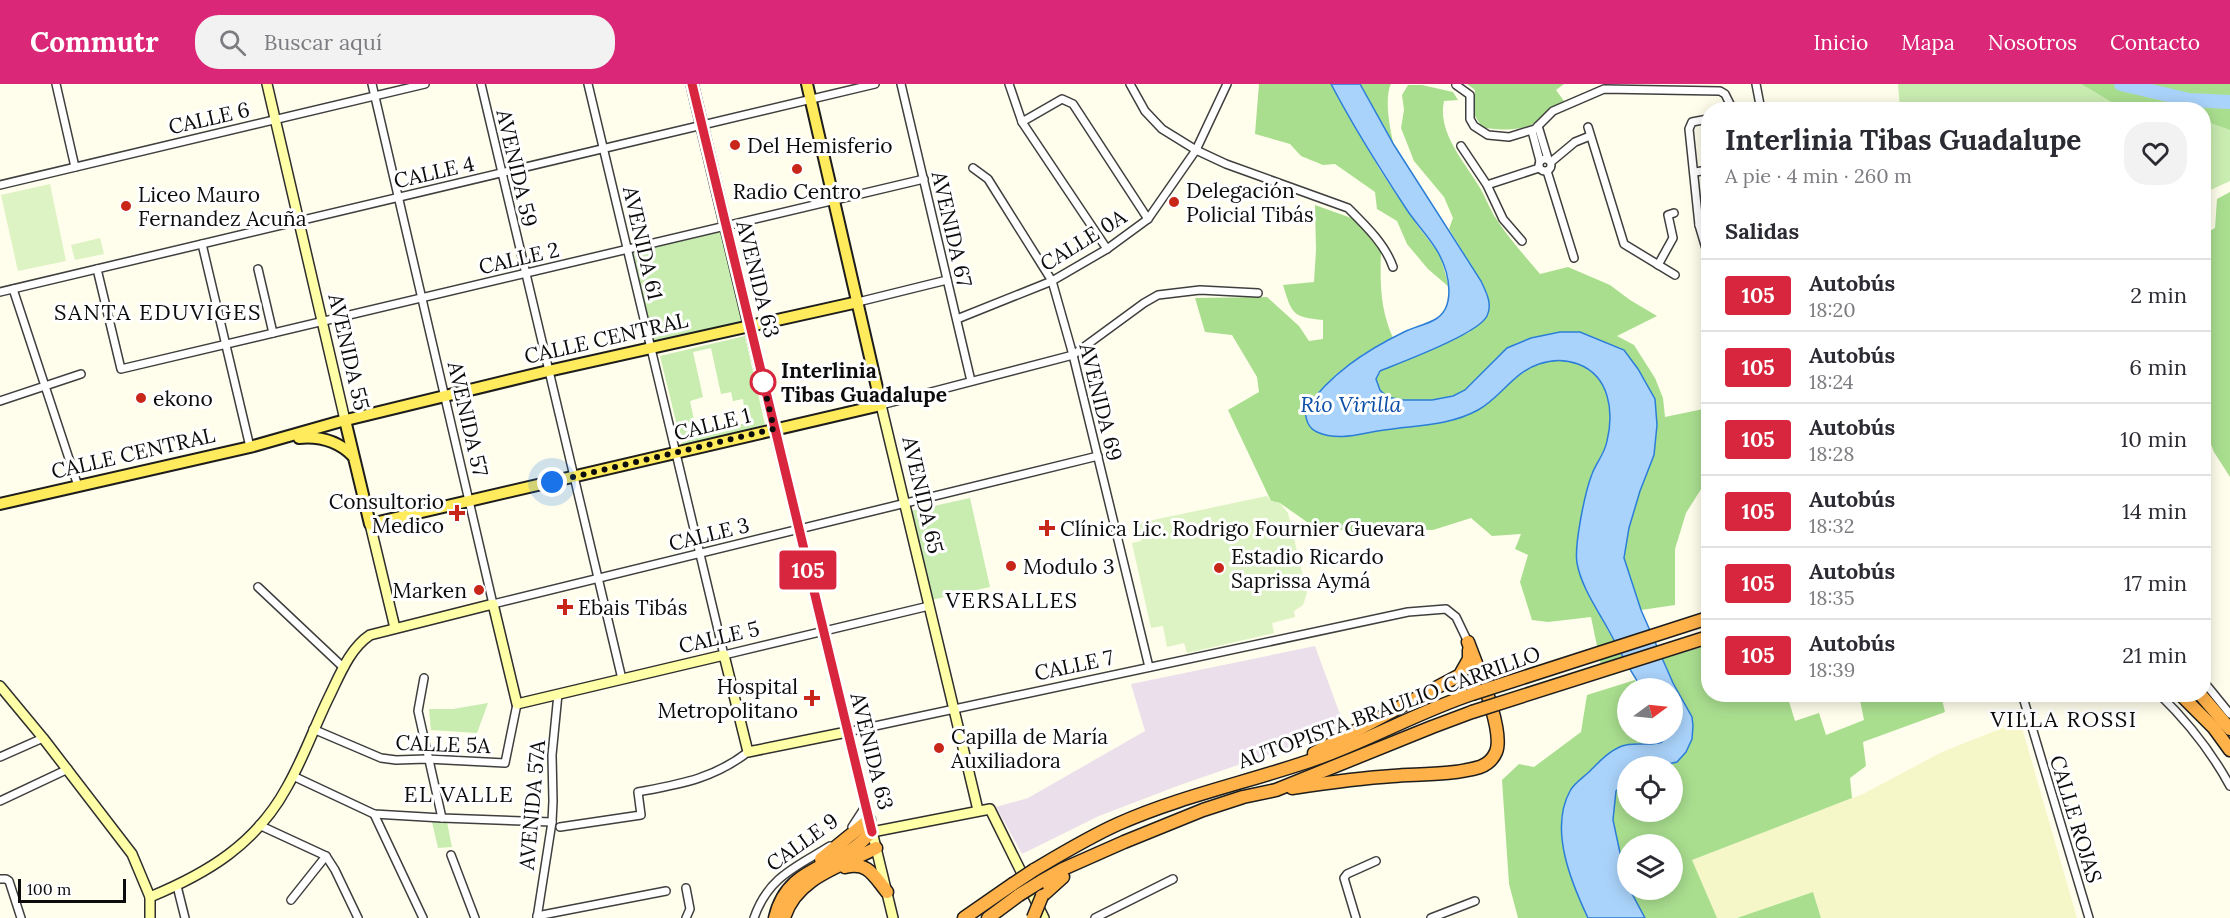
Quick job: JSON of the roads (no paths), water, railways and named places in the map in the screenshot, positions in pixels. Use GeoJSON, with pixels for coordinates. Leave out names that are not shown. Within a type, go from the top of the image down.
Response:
{"type":"FeatureCollection","features":[{"type":"Feature","properties":{"kind":"highway","name":"AUTOPISTA BRAULIO CARRILLO"},"geometry":{"type":"LineString","coordinates":[[988,918],[1034,870],[1118,824],[1183,800],[1353,745],[1436,707],[1472,694],[1701,620]]}},
{"type":"Feature","properties":{"kind":"highway","name":"AUTOPISTA BRAULIO CARRILLO"},"geometry":{"type":"LineString","coordinates":[[964,918],[1016,890],[1040,882],[1092,856],[1203,810],[1243,797],[1276,790],[1472,712],[1701,639]]}},
{"type":"Feature","properties":{"kind":"highway"},"geometry":{"type":"LineString","coordinates":[[1287,768],[1460,675],[1468,660],[1468,642]]}},
{"type":"Feature","properties":{"kind":"highway"},"geometry":{"type":"LineString","coordinates":[[1276,790],[1364,778],[1459,771],[1481,767],[1492,760],[1498,741],[1487,694],[1468,642]]}},
{"type":"Feature","properties":{"kind":"highway"},"geometry":{"type":"LineString","coordinates":[[1460,675],[1471,678],[1487,694]]}},
{"type":"Feature","properties":{"kind":"highway"},"geometry":{"type":"LineString","coordinates":[[2188,702],[2214,728],[2230,750]]}},
{"type":"Feature","properties":{"kind":"highway"},"geometry":{"type":"LineString","coordinates":[[2207,702],[2230,729]]}},
{"type":"Feature","properties":{"kind":"highway"},"geometry":{"type":"LineString","coordinates":[[775,918],[785,893],[799,878],[854,848],[870,826]]}},
{"type":"Feature","properties":{"kind":"highway"},"geometry":{"type":"LineString","coordinates":[[784,918],[789,904],[798,893],[826,872],[876,848]]}},
{"type":"Feature","properties":{"kind":"highway"},"geometry":{"type":"LineString","coordinates":[[1033,918],[1042,896],[1057,881],[1092,856]]}},
{"type":"Feature","properties":{"kind":"highway"},"geometry":{"type":"LineString","coordinates":[[826,872],[853,865],[862,866],[870,871],[887,892]]}},
{"type":"Feature","properties":{"kind":"main road","name":"AVENIDA 63"},"geometry":{"type":"LineString","coordinates":[[692,84],[749,324]]}},
{"type":"Feature","properties":{"kind":"main road","name":"AVENIDA 65"},"geometry":{"type":"LineString","coordinates":[[807,84],[881,405]]}},
{"type":"Feature","properties":{"kind":"main road","name":"CALLE CENTRAL"},"geometry":{"type":"LineString","coordinates":[[0,504],[250,447],[345,420],[548,371],[749,324],[858,302]]}},
{"type":"Feature","properties":{"kind":"main road","name":"CALLE 1"},"geometry":{"type":"LineString","coordinates":[[370,524],[881,405]]}},
{"type":"Feature","properties":{"kind":"main road","name":"AVENIDA 55"},"geometry":{"type":"LineString","coordinates":[[345,420],[370,524]]}},
{"type":"Feature","properties":{"kind":"main road","name":"CALLE CENTRAL"},"geometry":{"type":"LineString","coordinates":[[275,440],[324,438],[346,449],[354,457]]}},
{"type":"Feature","properties":{"kind":"street"},"geometry":{"type":"LineString","coordinates":[[56,84],[75,167]]}},
{"type":"Feature","properties":{"kind":"street","name":"AVENIDA 55"},"geometry":{"type":"LineString","coordinates":[[267,84],[345,420]]}},
{"type":"Feature","properties":{"kind":"street","name":"AVENIDA 57"},"geometry":{"type":"LineString","coordinates":[[372,84],[517,704],[505,763]]}},
{"type":"Feature","properties":{"kind":"street","name":"CALLE 6"},"geometry":{"type":"LineString","coordinates":[[0,185],[425,84]]}},
{"type":"Feature","properties":{"kind":"street","name":"AVENIDA 59"},"geometry":{"type":"LineString","coordinates":[[481,84],[622,679]]}},
{"type":"Feature","properties":{"kind":"street","name":"AVENIDA 61"},"geometry":{"type":"LineString","coordinates":[[588,84],[724,655]]}},
{"type":"Feature","properties":{"kind":"street","name":"CALLE 4"},"geometry":{"type":"LineString","coordinates":[[0,292],[875,84]]}},
{"type":"Feature","properties":{"kind":"street","name":"AVENIDA 67"},"geometry":{"type":"LineString","coordinates":[[901,84],[971,381]]}},
{"type":"Feature","properties":{"kind":"street"},"geometry":{"type":"LineString","coordinates":[[1009,84],[1022,122],[1107,249]]}},
{"type":"Feature","properties":{"kind":"street"},"geometry":{"type":"LineString","coordinates":[[1130,84],[1145,111],[1162,129],[1196,150],[1226,164],[1348,208],[1389,254],[1393,267]]}},
{"type":"Feature","properties":{"kind":"street","name":"CALLE 0A"},"geometry":{"type":"LineString","coordinates":[[957,319],[1052,281],[1107,249],[1148,219],[1196,150],[1227,84]]}},
{"type":"Feature","properties":{"kind":"street"},"geometry":{"type":"LineString","coordinates":[[1756,84],[1760,102]]}},
{"type":"Feature","properties":{"kind":"street"},"geometry":{"type":"LineString","coordinates":[[1456,85],[1470,95],[1470,119],[1478,131],[1488,135],[1509,137],[1535,128],[1559,108],[1595,92],[1614,88],[1720,91],[1725,94],[1729,102]]}},
{"type":"Feature","properties":{"kind":"street"},"geometry":{"type":"LineString","coordinates":[[1022,122],[1062,99],[1073,104],[1148,219]]}},
{"type":"Feature","properties":{"kind":"street"},"geometry":{"type":"LineString","coordinates":[[1701,120],[1692,122],[1690,126],[1701,232]]}},
{"type":"Feature","properties":{"kind":"street"},"geometry":{"type":"LineString","coordinates":[[1588,127],[1624,244],[1675,275]]}},
{"type":"Feature","properties":{"kind":"street"},"geometry":{"type":"LineString","coordinates":[[1535,128],[1574,258]]}},
{"type":"Feature","properties":{"kind":"street"},"geometry":{"type":"LineString","coordinates":[[1487,185],[1545,164],[1575,142],[1590,136]]}},
{"type":"Feature","properties":{"kind":"street"},"geometry":{"type":"LineString","coordinates":[[1461,146],[1487,185],[1503,219],[1522,241]]}},
{"type":"Feature","properties":{"kind":"street","name":"AVENIDA 69"},"geometry":{"type":"LineString","coordinates":[[973,168],[988,179],[1052,281],[1073,355],[1149,667]]}},
{"type":"Feature","properties":{"kind":"street"},"geometry":{"type":"LineString","coordinates":[[1695,172],[1701,171]]}},
{"type":"Feature","properties":{"kind":"street","name":"CALLE 2"},"geometry":{"type":"LineString","coordinates":[[97,268],[121,369],[924,179]]}},
{"type":"Feature","properties":{"kind":"street"},"geometry":{"type":"LineString","coordinates":[[1658,265],[1673,238],[1668,215],[1674,213]]}},
{"type":"Feature","properties":{"kind":"street"},"geometry":{"type":"LineString","coordinates":[[202,244],[250,447]]}},
{"type":"Feature","properties":{"kind":"street"},"geometry":{"type":"LineString","coordinates":[[258,268],[273,333]]}},
{"type":"Feature","properties":{"kind":"street","name":"CALLE CENTRAL"},"geometry":{"type":"LineString","coordinates":[[858,302],[947,280]]}},
{"type":"Feature","properties":{"kind":"street"},"geometry":{"type":"LineString","coordinates":[[13,289],[78,486]]}},
{"type":"Feature","properties":{"kind":"street","name":"CALLE 1"},"geometry":{"type":"LineString","coordinates":[[881,405],[1073,355],[1154,297],[1193,291],[1258,293]]}},
{"type":"Feature","properties":{"kind":"street","name":"AVENIDA 63"},"geometry":{"type":"LineString","coordinates":[[749,324],[893,918]]}},
{"type":"Feature","properties":{"kind":"street"},"geometry":{"type":"LineString","coordinates":[[0,401],[81,374]]}},
{"type":"Feature","properties":{"kind":"street","name":"AVENIDA 65"},"geometry":{"type":"LineString","coordinates":[[881,405],[978,810]]}},
{"type":"Feature","properties":{"kind":"street","name":"CALLE 3"},"geometry":{"type":"LineString","coordinates":[[150,897],[177,886],[218,864],[260,825],[286,790],[313,729],[344,668],[361,641],[370,635],[1098,456]]}},
{"type":"Feature","properties":{"kind":"street","name":"AVENIDA 55"},"geometry":{"type":"LineString","coordinates":[[370,524],[395,628]]}},
{"type":"Feature","properties":{"kind":"street"},"geometry":{"type":"LineString","coordinates":[[258,587],[344,668]]}},
{"type":"Feature","properties":{"kind":"street","name":"CALLE 5"},"geometry":{"type":"LineString","coordinates":[[517,704],[929,606]]}},
{"type":"Feature","properties":{"kind":"street","name":"CALLE 7"},"geometry":{"type":"LineString","coordinates":[[748,753],[1408,612],[1446,609],[1456,617],[1468,642]]}},
{"type":"Feature","properties":{"kind":"street"},"geometry":{"type":"LineString","coordinates":[[560,827],[641,815],[638,792],[690,782],[712,775],[748,753],[724,655]]}},
{"type":"Feature","properties":{"kind":"street"},"geometry":{"type":"LineString","coordinates":[[424,678],[418,711],[442,818]]}},
{"type":"Feature","properties":{"kind":"street"},"geometry":{"type":"LineString","coordinates":[[0,686],[68,769],[132,854],[150,897],[150,918]]}},
{"type":"Feature","properties":{"kind":"street"},"geometry":{"type":"LineString","coordinates":[[2211,691],[2230,714]]}},
{"type":"Feature","properties":{"kind":"street","name":"AVENIDA 57A"},"geometry":{"type":"LineString","coordinates":[[537,917],[552,822],[552,755],[558,694]]}},
{"type":"Feature","properties":{"kind":"street","name":"CALLE ROJAS"},"geometry":{"type":"LineString","coordinates":[[2024,702],[2089,918]]}},
{"type":"Feature","properties":{"kind":"street"},"geometry":{"type":"LineString","coordinates":[[2166,702],[2201,739],[2230,786]]}},
{"type":"Feature","properties":{"kind":"street","name":"CALLE 5A"},"geometry":{"type":"LineString","coordinates":[[313,729],[381,758],[505,763]]}},
{"type":"Feature","properties":{"kind":"street"},"geometry":{"type":"LineString","coordinates":[[0,757],[43,738]]}},
{"type":"Feature","properties":{"kind":"street"},"geometry":{"type":"LineString","coordinates":[[0,801],[68,769]]}},
{"type":"Feature","properties":{"kind":"street"},"geometry":{"type":"LineString","coordinates":[[293,776],[374,814],[552,822]]}},
{"type":"Feature","properties":{"kind":"street","name":"CALLE 9"},"geometry":{"type":"LineString","coordinates":[[754,918],[768,889],[780,877],[832,844],[856,824],[865,807]]}},
{"type":"Feature","properties":{"kind":"street"},"geometry":{"type":"LineString","coordinates":[[978,810],[990,809],[1044,918]]}},
{"type":"Feature","properties":{"kind":"street","name":"CALLE 9"},"geometry":{"type":"LineString","coordinates":[[870,826],[978,810]]}},
{"type":"Feature","properties":{"kind":"street"},"geometry":{"type":"LineString","coordinates":[[374,814],[423,918]]}},
{"type":"Feature","properties":{"kind":"street"},"geometry":{"type":"LineString","coordinates":[[260,825],[326,856],[358,918]]}},
{"type":"Feature","properties":{"kind":"street"},"geometry":{"type":"LineString","coordinates":[[451,855],[475,918]]}},
{"type":"Feature","properties":{"kind":"street"},"geometry":{"type":"LineString","coordinates":[[291,900],[326,856]]}},
{"type":"Feature","properties":{"kind":"street"},"geometry":{"type":"LineString","coordinates":[[1356,918],[1344,878],[1347,874],[1376,861]]}},
{"type":"Feature","properties":{"kind":"street"},"geometry":{"type":"LineString","coordinates":[[0,879],[9,881],[21,918]]}},
{"type":"Feature","properties":{"kind":"street"},"geometry":{"type":"LineString","coordinates":[[1095,918],[1173,879]]}},
{"type":"Feature","properties":{"kind":"street"},"geometry":{"type":"LineString","coordinates":[[177,886],[185,918]]}},
{"type":"Feature","properties":{"kind":"street"},"geometry":{"type":"LineString","coordinates":[[686,888],[690,909],[686,918]]}},
{"type":"Feature","properties":{"kind":"street"},"geometry":{"type":"LineString","coordinates":[[537,917],[666,891]]}},
{"type":"Feature","properties":{"kind":"street"},"geometry":{"type":"LineString","coordinates":[[1431,918],[1474,901]]}},
{"type":"Feature","properties":{"kind":"water","name":"Río Virilla"},"geometry":{"type":"Polygon","coordinates":[[[1331,84],[1360,84],[1394,145],[1481,281],[1489,303],[1487,316],[1470,331],[1380,371],[1376,379],[1380,390],[1387,397],[1403,400],[1432,400],[1453,396],[1465,390],[1507,348],[1531,338],[1560,332],[1580,332],[1624,350],[1638,369],[1655,399],[1657,425],[1654,455],[1629,528],[1624,558],[1641,610],[1671,678],[1635,678],[1590,597],[1577,563],[1576,555],[1586,493],[1606,445],[1610,418],[1603,386],[1589,370],[1564,360],[1544,362],[1522,373],[1486,405],[1456,419],[1342,437],[1325,435],[1311,428],[1305,410],[1326,385],[1349,365],[1376,347],[1434,320],[1446,307],[1448,299],[1448,280],[1439,254],[1407,210],[1331,84]]]}},
{"type":"Feature","properties":{"kind":"water","name":"Río Virilla"},"geometry":{"type":"Polygon","coordinates":[[[1683,701],[1692,717],[1693,726],[1692,739],[1682,756],[1617,756],[1617,790],[1613,820],[1617,839],[1617,900],[1635,900],[1645,918],[1588,918],[1569,872],[1565,855],[1562,838],[1564,806],[1570,791],[1604,757],[1617,748],[1632,744],[1683,744],[1683,701]]]}},
{"type":"Feature","properties":{"kind":"waterway"},"geometry":{"type":"LineString","coordinates":[[2121,84],[2189,100],[2230,102]]}},
{"type":"Feature","properties":{"kind":"place","name":"Del Hemisferio"},"geometry":{"type":"Point","coordinates":[735,145]}},
{"type":"Feature","properties":{"kind":"place","name":"Radio Centro"},"geometry":{"type":"Point","coordinates":[797,169]}},
{"type":"Feature","properties":{"kind":"place","name":"Delegación Policial Tibás"},"geometry":{"type":"Point","coordinates":[1174,202]}},
{"type":"Feature","properties":{"kind":"place","name":"Liceo Mauro Fernandez Acuña"},"geometry":{"type":"Point","coordinates":[126,206]}},
{"type":"Feature","properties":{"kind":"place","name":"Interlinia Tibas Guadalupe"},"geometry":{"type":"Point","coordinates":[763,382]}},
{"type":"Feature","properties":{"kind":"place","name":"ekono"},"geometry":{"type":"Point","coordinates":[141,398]}},
{"type":"Feature","properties":{"kind":"place","name":"Consultorio Medico"},"geometry":{"type":"Point","coordinates":[457,513]}},
{"type":"Feature","properties":{"kind":"place","name":"Clínica Lic. Rodrigo Fournier Guevara"},"geometry":{"type":"Point","coordinates":[1047,528]}},
{"type":"Feature","properties":{"kind":"place","name":"Modulo 3"},"geometry":{"type":"Point","coordinates":[1011,566]}},
{"type":"Feature","properties":{"kind":"place","name":"Estadio Ricardo Saprissa Aymá"},"geometry":{"type":"Point","coordinates":[1219,568]}},
{"type":"Feature","properties":{"kind":"place","name":"Marken"},"geometry":{"type":"Point","coordinates":[479,590]}},
{"type":"Feature","properties":{"kind":"place","name":"Ebais Tibás"},"geometry":{"type":"Point","coordinates":[565,607]}},
{"type":"Feature","properties":{"kind":"place","name":"Hospital Metropolitano"},"geometry":{"type":"Point","coordinates":[812,698]}},
{"type":"Feature","properties":{"kind":"place","name":"Capilla de María Auxiliadora"},"geometry":{"type":"Point","coordinates":[939,748]}},
{"type":"Feature","properties":{"kind":"district","name":"SANTA EDUVIGES"},"geometry":{"type":"Point","coordinates":[158,312]}},
{"type":"Feature","properties":{"kind":"district","name":"VERSALLES"},"geometry":{"type":"Point","coordinates":[1012,600]}},
{"type":"Feature","properties":{"kind":"district","name":"VILLA ROSSI"},"geometry":{"type":"Point","coordinates":[2064,719]}},
{"type":"Feature","properties":{"kind":"district","name":"EL VALLE"},"geometry":{"type":"Point","coordinates":[459,794]}}]}
